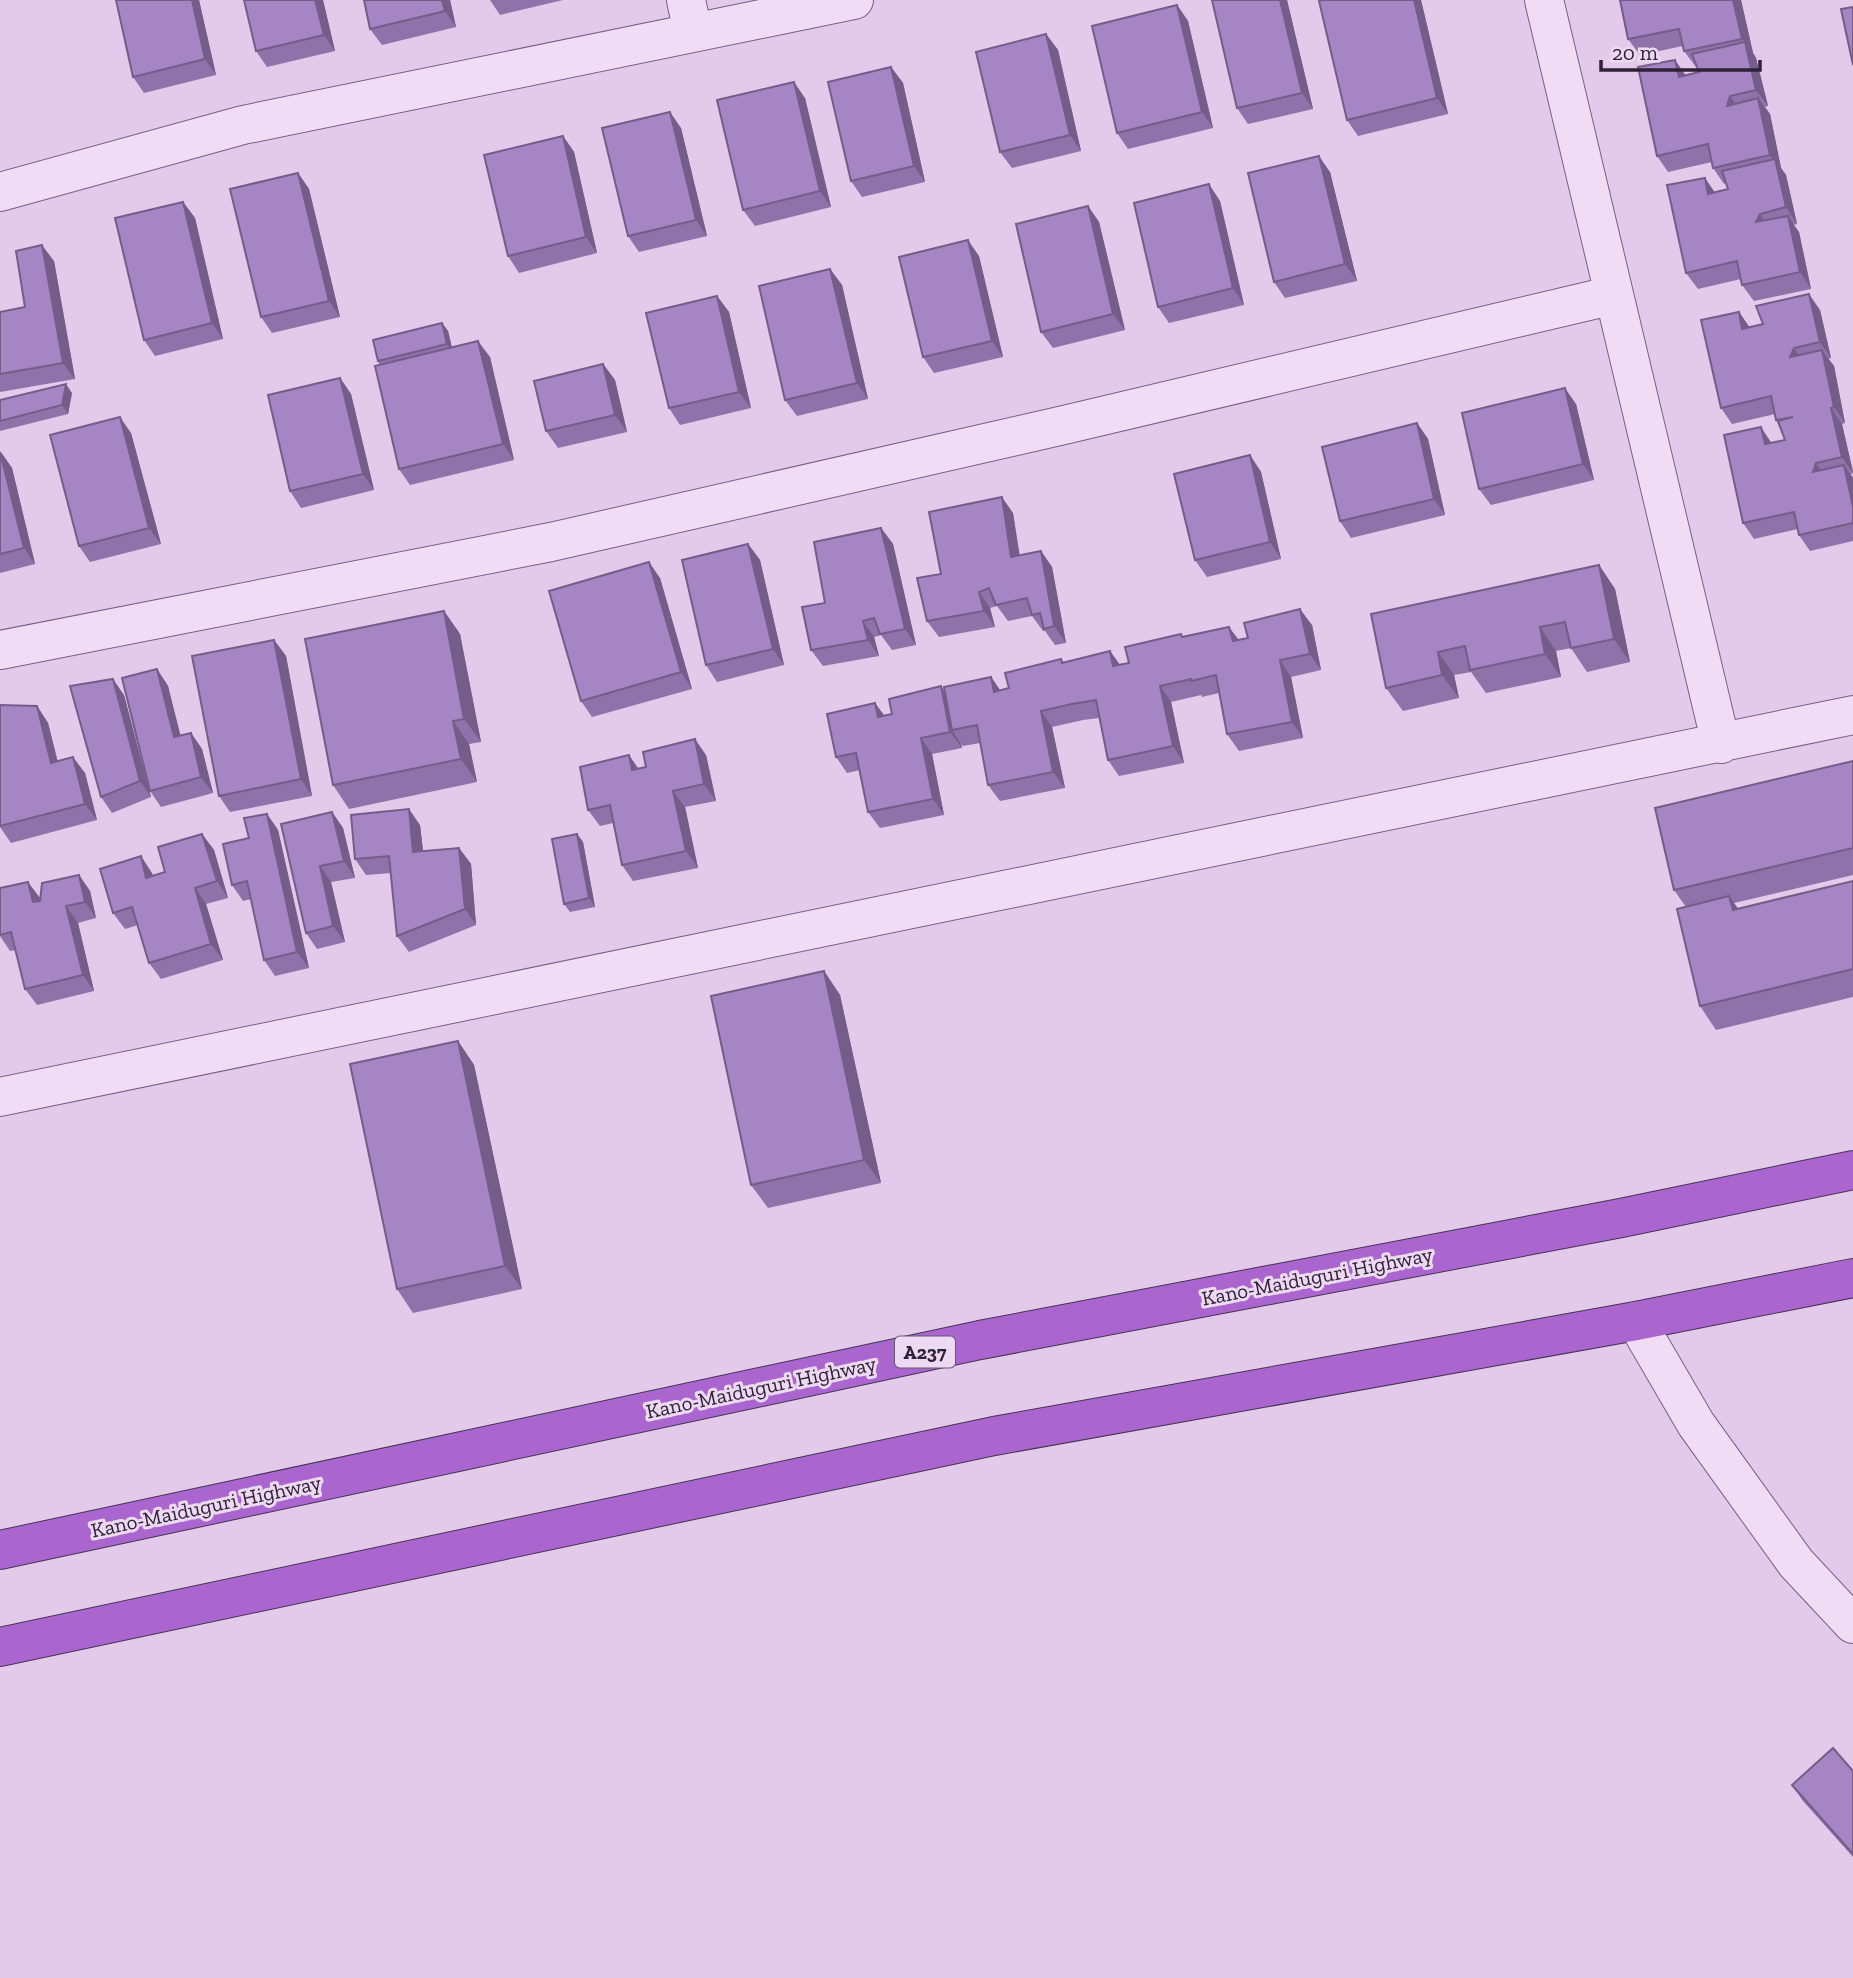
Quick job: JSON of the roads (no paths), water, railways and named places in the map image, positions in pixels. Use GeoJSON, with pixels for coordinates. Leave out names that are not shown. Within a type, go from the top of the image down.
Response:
{"type":"FeatureCollection","features":[{"type":"Feature","properties":{"kind":"highway","name":"Kano-Maiduguri Highway"},"geometry":{"type":"LineString","coordinates":[[0,1550],[967,1343],[1621,1218],[1853,1170]]}},
{"type":"Feature","properties":{"kind":"highway"},"geometry":{"type":"LineString","coordinates":[[0,1647],[994,1436],[1636,1321],[1853,1278]]}},
{"type":"Feature","properties":{"kind":"street"},"geometry":{"type":"LineString","coordinates":[[0,192],[243,125],[690,16],[854,0]]}},
{"type":"Feature","properties":{"kind":"street"},"geometry":{"type":"LineString","coordinates":[[1544,0],[1721,744]]}},
{"type":"Feature","properties":{"kind":"street"},"geometry":{"type":"LineString","coordinates":[[0,650],[551,542],[1614,295]]}},
{"type":"Feature","properties":{"kind":"street"},"geometry":{"type":"LineString","coordinates":[[0,1097],[1853,715]]}},
{"type":"Feature","properties":{"kind":"street"},"geometry":{"type":"LineString","coordinates":[[1636,1321],[1696,1424],[1796,1563],[1853,1624]]}}]}
